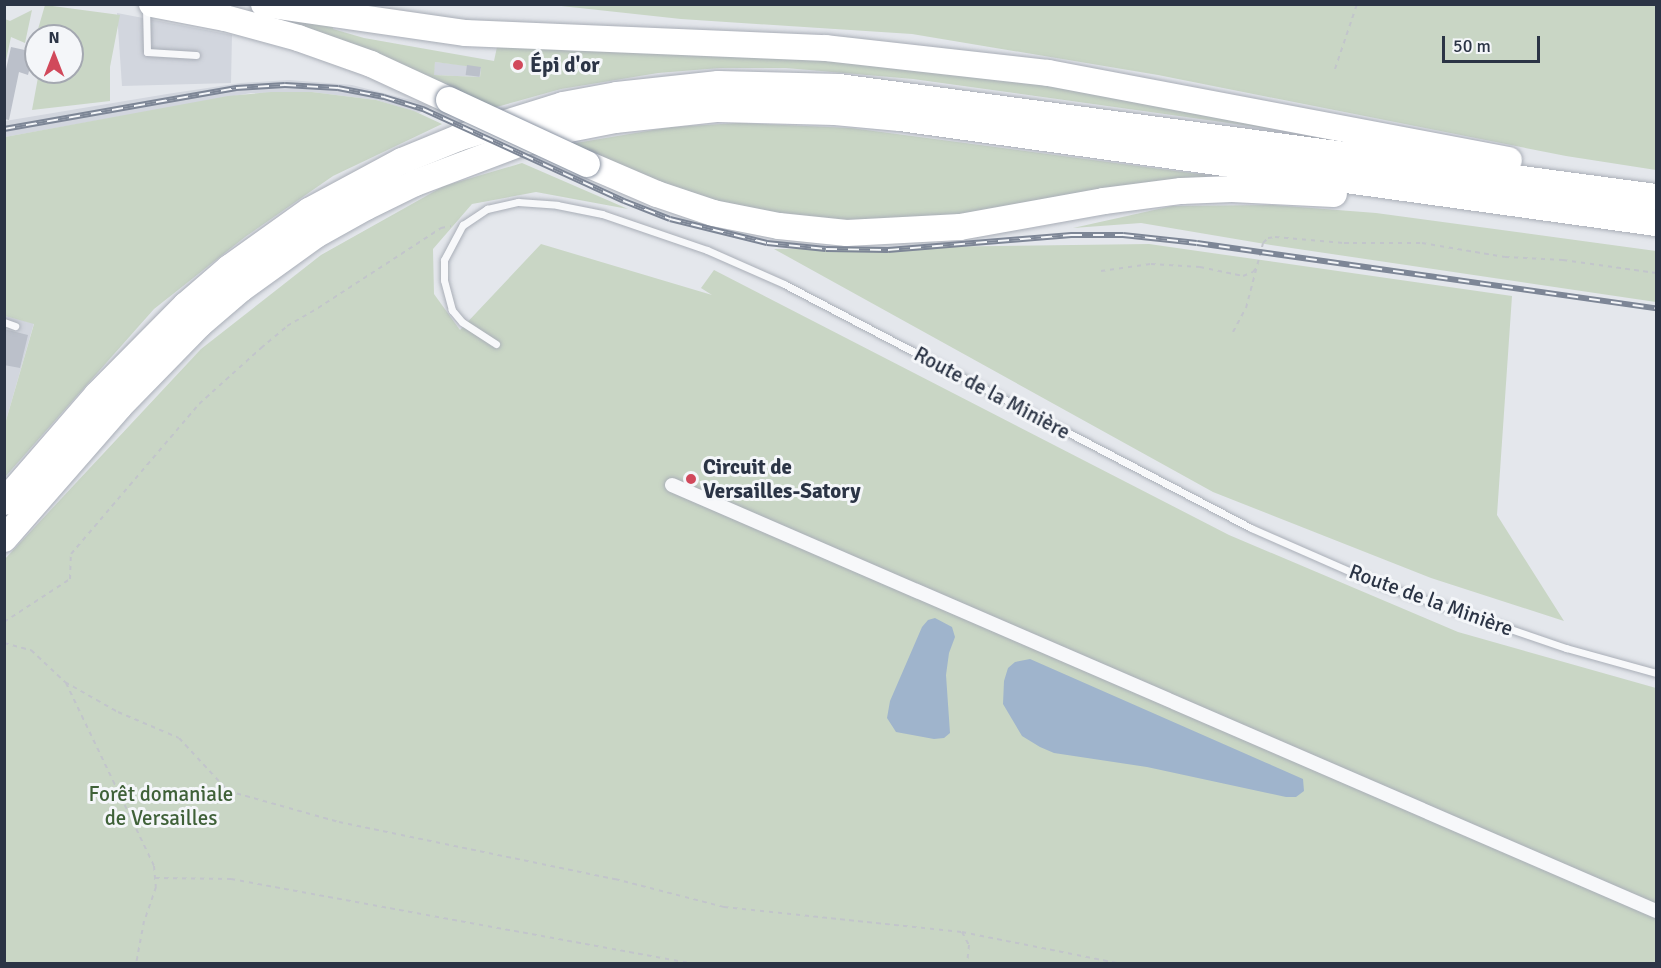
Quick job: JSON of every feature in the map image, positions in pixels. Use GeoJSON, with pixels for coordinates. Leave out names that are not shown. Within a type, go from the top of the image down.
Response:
{"type":"FeatureCollection","features":[{"type":"Feature","properties":{"kind":"highway"},"geometry":{"type":"LineString","coordinates":[[152,4],[225,18],[298,38],[371,64],[657,194],[713,213],[780,226],[847,232],[960,227],[1104,201],[1181,191],[1277,190],[1355,196],[1396,187]]}},
{"type":"Feature","properties":{"kind":"highway"},"geometry":{"type":"LineString","coordinates":[[264,4],[466,33],[826,48],[1048,73],[1546,167],[1584,187]]}},
{"type":"Feature","properties":{"kind":"highway"},"geometry":{"type":"LineString","coordinates":[[4,502],[142,348],[212,283],[268,238],[354,185],[402,161],[458,138],[563,105],[627,94],[718,84],[839,87],[1656,197]]}},
{"type":"Feature","properties":{"kind":"highway"},"geometry":{"type":"LineString","coordinates":[[4,538],[159,364],[199,325],[284,258],[366,207],[415,183],[519,144],[569,129],[666,112],[718,109],[835,112],[1656,223]]}},
{"type":"Feature","properties":{"kind":"street"},"geometry":{"type":"LineString","coordinates":[[672,485],[1656,910]]}},
{"type":"Feature","properties":{"kind":"lane"},"geometry":{"type":"LineString","coordinates":[[146,4],[147,52],[196,55]]}},
{"type":"Feature","properties":{"kind":"lane","name":"Route de la Minière"},"geometry":{"type":"LineString","coordinates":[[496,344],[462,322],[452,310],[444,280],[444,260],[463,225],[487,209],[518,202],[557,205],[630,223],[707,250],[784,284],[1261,532],[1376,583],[1566,648],[1656,673]]}},
{"type":"Feature","properties":{"kind":"lane"},"geometry":{"type":"LineString","coordinates":[[4,322],[15,326]]}},
{"type":"Feature","properties":{"kind":"path"},"geometry":{"type":"LineString","coordinates":[[1335,69],[1357,4]]}},
{"type":"Feature","properties":{"kind":"path"},"geometry":{"type":"LineString","coordinates":[[4,622],[70,579],[71,554],[199,404],[286,326],[318,309],[441,228],[463,225]]}},
{"type":"Feature","properties":{"kind":"path"},"geometry":{"type":"LineString","coordinates":[[1233,333],[1246,309],[1263,243],[1268,238],[1275,237],[1344,243],[1422,243],[1505,257],[1563,261],[1656,273]]}},
{"type":"Feature","properties":{"kind":"path"},"geometry":{"type":"LineString","coordinates":[[1101,271],[1151,264],[1200,267],[1243,276],[1253,273],[1258,265]]}},
{"type":"Feature","properties":{"kind":"path"},"geometry":{"type":"LineString","coordinates":[[4,643],[31,650],[65,682],[118,712],[179,738],[228,791],[339,822],[615,879],[724,907],[962,932],[1122,963]]}},
{"type":"Feature","properties":{"kind":"path"},"geometry":{"type":"LineString","coordinates":[[65,682],[150,856],[156,887],[144,921],[136,963]]}},
{"type":"Feature","properties":{"kind":"path"},"geometry":{"type":"LineString","coordinates":[[155,878],[231,879],[693,963]]}},
{"type":"Feature","properties":{"kind":"path"},"geometry":{"type":"LineString","coordinates":[[962,932],[969,945],[967,963]]}},
{"type":"Feature","properties":{"kind":"shaded area"},"geometry":{"type":"Polygon","coordinates":[[[117,13],[232,35],[231,83],[122,86],[117,13]]]}},
{"type":"Feature","properties":{"kind":"shaded area"},"geometry":{"type":"Polygon","coordinates":[[[435,62],[481,67],[480,77],[433,75],[435,62]]]}},
{"type":"Feature","properties":{"kind":"shaded area"},"geometry":{"type":"Polygon","coordinates":[[[289,80],[352,85],[434,106],[419,113],[376,100],[312,92],[251,93],[5,137],[5,121],[241,83],[289,80]]]}},
{"type":"Feature","properties":{"kind":"shaded area"},"geometry":{"type":"Polygon","coordinates":[[[5,316],[34,323],[5,424],[5,316]]]}},
{"type":"Feature","properties":{"kind":"green space"},"geometry":{"type":"Polygon","coordinates":[[[45,5],[120,15],[110,67],[110,101],[32,110],[37,84],[84,84],[84,24],[39,24],[45,5]]]}},
{"type":"Feature","properties":{"kind":"green space"},"geometry":{"type":"Polygon","coordinates":[[[552,5],[1656,5],[1656,170],[1566,156],[1158,75],[912,34],[681,19],[552,5]]]}},
{"type":"Feature","properties":{"kind":"green space"},"geometry":{"type":"Polygon","coordinates":[[[32,10],[29,24],[24,24],[24,43],[11,37],[5,65],[5,19],[10,21],[32,10]]]}},
{"type":"Feature","properties":{"kind":"green space"},"geometry":{"type":"Polygon","coordinates":[[[247,11],[332,24],[333,29],[364,38],[494,61],[497,47],[804,55],[960,70],[1273,123],[1272,129],[913,79],[786,68],[720,68],[658,73],[561,89],[493,108],[247,11]],[[435,62],[434,75],[480,77],[481,68],[435,62]]]}},
{"type":"Feature","properties":{"kind":"green space"},"geometry":{"type":"Polygon","coordinates":[[[271,92],[312,92],[376,100],[414,111],[442,124],[333,176],[245,237],[154,309],[5,477],[5,424],[34,324],[5,316],[5,137],[228,96],[271,92]]]}},
{"type":"Feature","properties":{"kind":"green space"},"geometry":{"type":"Polygon","coordinates":[[[739,123],[851,128],[1206,175],[1206,179],[989,214],[819,224],[684,196],[570,144],[671,127],[739,123]]]}},
{"type":"Feature","properties":{"kind":"green space","name":"Forêt domaniale de Versailles"},"geometry":{"type":"Polygon","coordinates":[[[522,163],[628,209],[536,192],[472,204],[433,249],[434,294],[460,330],[541,244],[712,295],[701,288],[714,270],[1229,535],[1458,632],[1656,688],[1656,963],[5,963],[4,560],[201,349],[321,255],[444,186],[522,163]]]}},
{"type":"Feature","properties":{"kind":"green space"},"geometry":{"type":"Polygon","coordinates":[[[1273,205],[1376,213],[1656,251],[1656,302],[1271,245],[1141,223],[1073,228],[1172,206],[1273,205]]]}},
{"type":"Feature","properties":{"kind":"green space"},"geometry":{"type":"Polygon","coordinates":[[[1149,244],[1512,296],[1497,515],[1564,621],[1431,578],[1213,492],[774,249],[1149,244]]]}},
{"type":"Feature","properties":{"kind":"water"},"geometry":{"type":"Polygon","coordinates":[[[935,618],[952,627],[955,637],[949,653],[946,675],[950,733],[944,738],[934,739],[896,732],[887,718],[890,701],[922,627],[928,620],[935,618]]]}},
{"type":"Feature","properties":{"kind":"water"},"geometry":{"type":"Polygon","coordinates":[[[1030,659],[1303,779],[1304,791],[1296,797],[1286,797],[1147,767],[1054,753],[1040,747],[1022,736],[1003,704],[1004,681],[1008,668],[1015,662],[1030,659]]]}},
{"type":"Feature","properties":{"kind":"building"},"geometry":{"type":"Polygon","coordinates":[[[11,47],[24,50],[24,74],[19,72],[9,120],[4,119],[4,78],[11,47]]]}},
{"type":"Feature","properties":{"kind":"building"},"geometry":{"type":"Polygon","coordinates":[[[467,65],[481,67],[479,77],[466,75],[467,65]]]}},
{"type":"Feature","properties":{"kind":"building"},"geometry":{"type":"Polygon","coordinates":[[[4,329],[28,335],[20,368],[4,365],[4,329]]]}},
{"type":"Feature","properties":{"kind":"railway"},"geometry":{"type":"LineString","coordinates":[[4,129],[236,88],[285,85],[338,88],[384,97],[423,109],[624,201],[670,219],[767,243],[826,249],[888,250],[1071,235],[1123,235],[1197,243],[1656,308]]}},
{"type":"Feature","properties":{"kind":"place","name":"Épi d'or"},"geometry":{"type":"Point","coordinates":[518,65]}},
{"type":"Feature","properties":{"kind":"place","name":"Circuit de Versailles-Satory"},"geometry":{"type":"Point","coordinates":[691,479]}}]}
